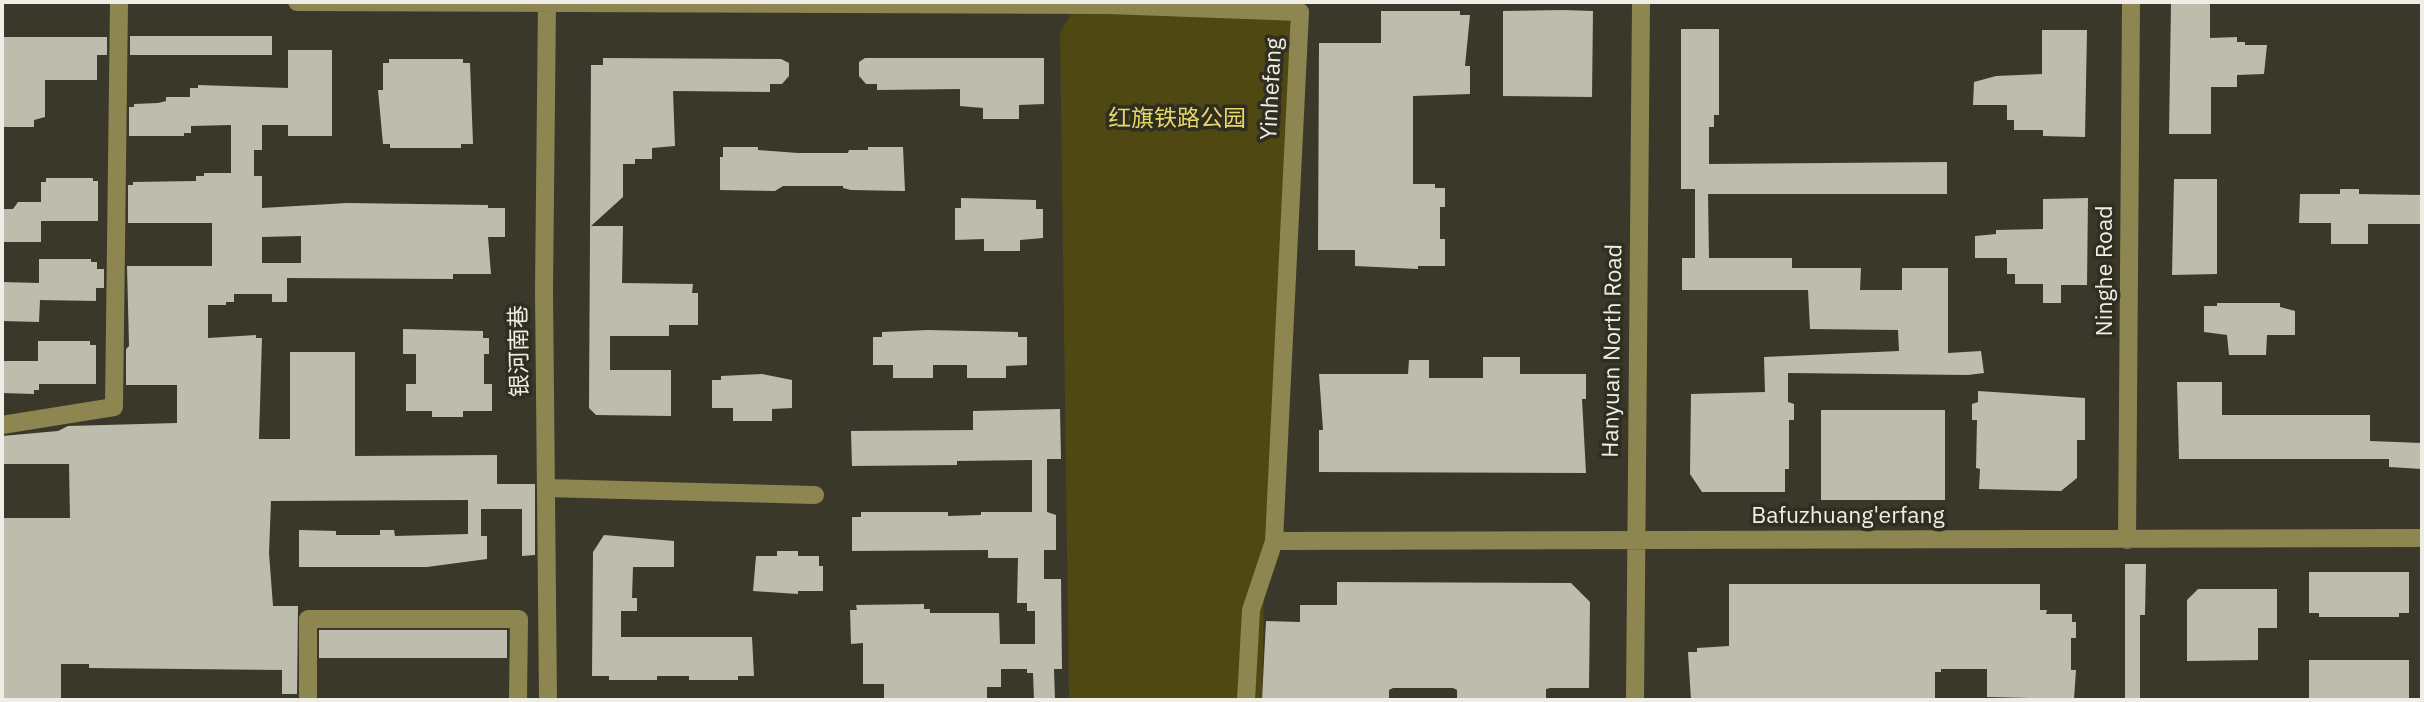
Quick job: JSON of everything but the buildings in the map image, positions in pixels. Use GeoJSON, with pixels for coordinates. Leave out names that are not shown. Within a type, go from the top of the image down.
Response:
{"type":"FeatureCollection","features":[{"type":"Feature","properties":{"kind":"street"},"geometry":{"type":"LineString","coordinates":[[2,425],[114,407],[119,2]]}},
{"type":"Feature","properties":{"kind":"street","name":"Yinhefang"},"geometry":{"type":"LineString","coordinates":[[297,2],[920,3],[1108,5],[1300,12],[1274,541]]}},
{"type":"Feature","properties":{"kind":"street","name":"银河南巷"},"geometry":{"type":"LineString","coordinates":[[547,2],[548,700]]}},
{"type":"Feature","properties":{"kind":"street","name":"Hanyuan North Road"},"geometry":{"type":"LineString","coordinates":[[1635,700],[1641,2]]}},
{"type":"Feature","properties":{"kind":"street","name":"Ninghe Road"},"geometry":{"type":"LineString","coordinates":[[2127,540],[2131,2]]}},
{"type":"Feature","properties":{"kind":"street"},"geometry":{"type":"LineString","coordinates":[[546,488],[815,495]]}},
{"type":"Feature","properties":{"kind":"street","name":"Bafuzhuang'erfang"},"geometry":{"type":"LineString","coordinates":[[1274,541],[2422,538]]}},
{"type":"Feature","properties":{"kind":"street"},"geometry":{"type":"LineString","coordinates":[[1246,700],[1251,610],[1274,541]]}},
{"type":"Feature","properties":{"kind":"street"},"geometry":{"type":"LineString","coordinates":[[308,700],[308,619],[519,619],[519,700]]}},
{"type":"Feature","properties":{"kind":"green space","name":"红旗铁路公园"},"geometry":{"type":"Polygon","coordinates":[[[1079,2],[1298,2],[1265,538],[1262,700],[1069,700],[1060,32],[1079,2]]]}}]}
